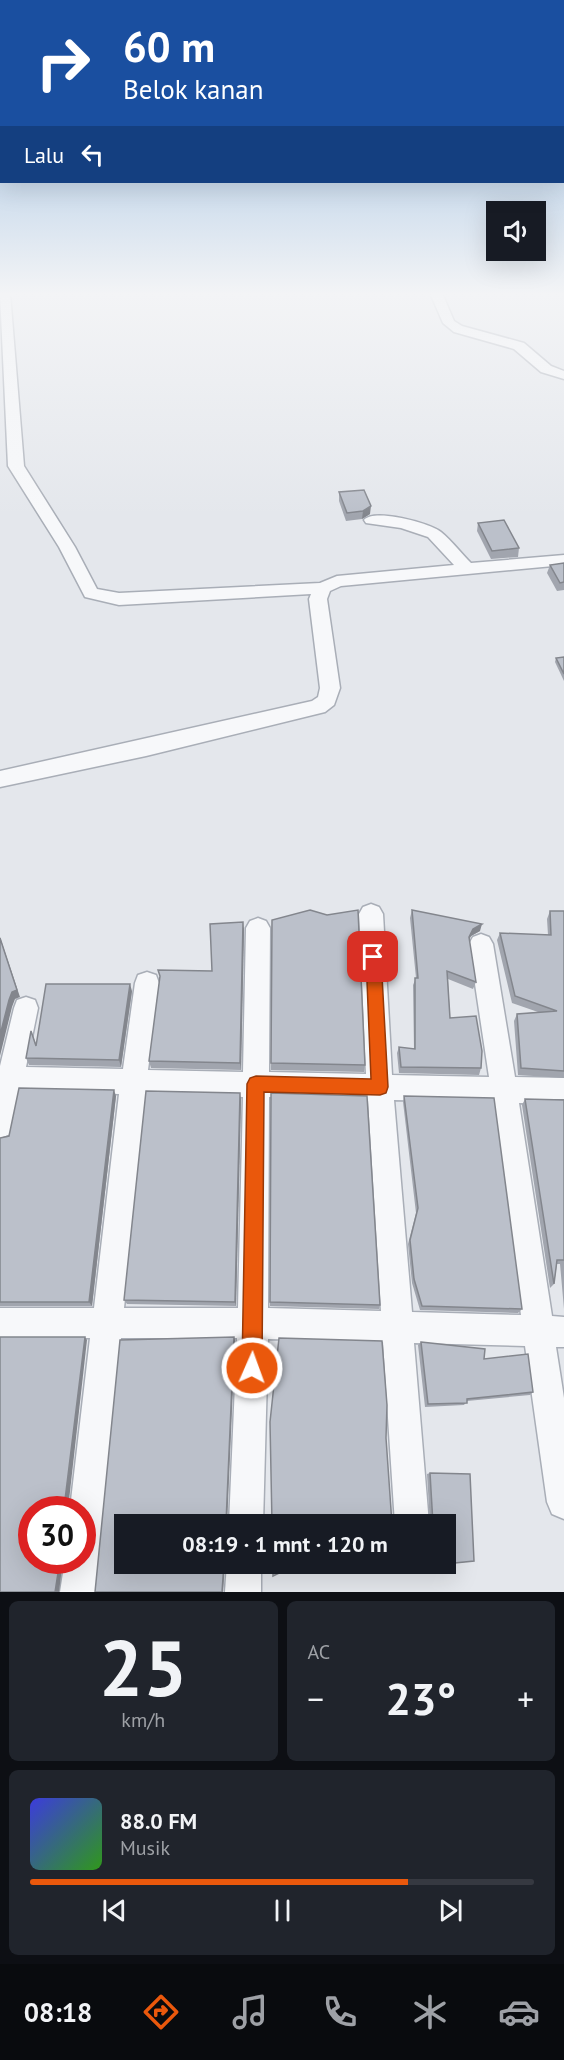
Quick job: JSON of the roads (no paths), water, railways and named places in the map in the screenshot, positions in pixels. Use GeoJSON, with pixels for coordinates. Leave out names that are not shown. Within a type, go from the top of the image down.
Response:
{"type":"FeatureCollection","features":[{"type":"Feature","properties":{"kind":"street"},"geometry":{"type":"LineString","coordinates":[[9,367],[16,466],[67,547],[91,593],[119,599],[323,588],[337,581],[564,560]]}},
{"type":"Feature","properties":{"kind":"street"},"geometry":{"type":"LineString","coordinates":[[544,367],[564,375]]}},
{"type":"Feature","properties":{"kind":"street"},"geometry":{"type":"LineString","coordinates":[[372,520],[404,523],[434,534],[467,569]]}},
{"type":"Feature","properties":{"kind":"street"},"geometry":{"type":"LineString","coordinates":[[0,778],[146,748],[318,706],[327,700],[330,688],[318,598],[323,588]]}},
{"type":"Feature","properties":{"kind":"street"},"geometry":{"type":"LineString","coordinates":[[371,914],[396,1329],[411,1514]]}},
{"type":"Feature","properties":{"kind":"street"},"geometry":{"type":"LineString","coordinates":[[246,1514],[254,1323],[258,928]]}},
{"type":"Feature","properties":{"kind":"street"},"geometry":{"type":"LineString","coordinates":[[481,944],[550,1332],[564,1503]]}},
{"type":"Feature","properties":{"kind":"street"},"geometry":{"type":"LineString","coordinates":[[88,1496],[134,1080],[147,983]]}},
{"type":"Feature","properties":{"kind":"street"},"geometry":{"type":"LineString","coordinates":[[0,1131],[6,1079],[26,1008]]}},
{"type":"Feature","properties":{"kind":"street"},"geometry":{"type":"LineString","coordinates":[[6,1079],[564,1090]]}},
{"type":"Feature","properties":{"kind":"street"},"geometry":{"type":"LineString","coordinates":[[0,1323],[254,1323],[550,1332]]}},
{"type":"Feature","properties":{"kind":"street"},"geometry":{"type":"LineString","coordinates":[[78,1592],[80,1574]]}},
{"type":"Feature","properties":{"kind":"street"},"geometry":{"type":"LineString","coordinates":[[243,1592],[244,1574]]}}]}
